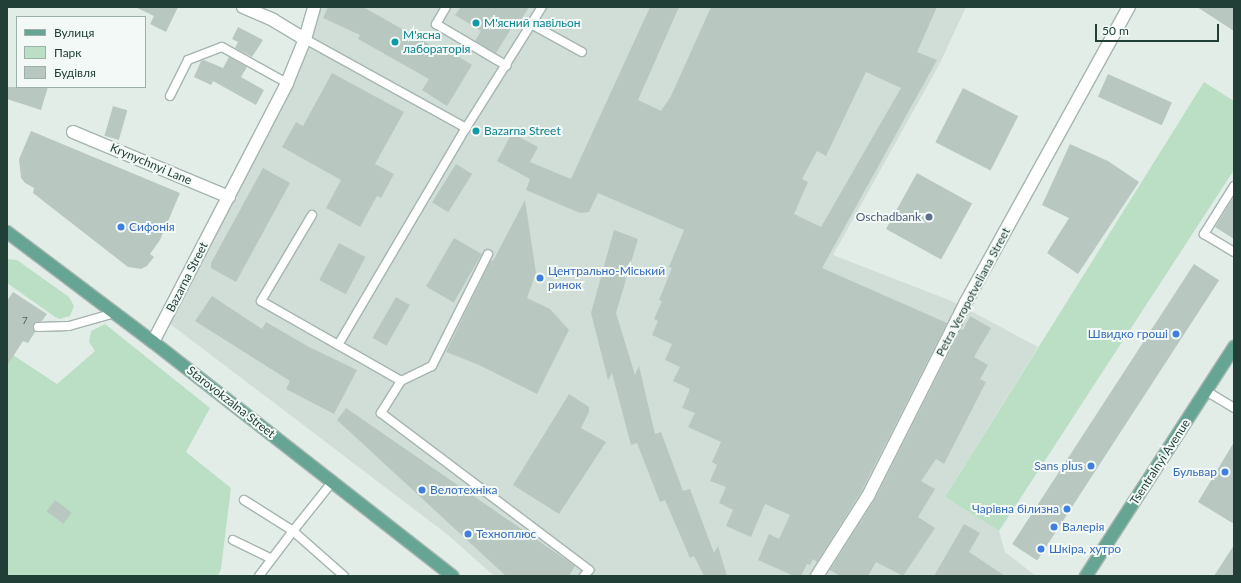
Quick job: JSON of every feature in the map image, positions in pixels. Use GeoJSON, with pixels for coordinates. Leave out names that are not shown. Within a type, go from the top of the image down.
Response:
{"type":"FeatureCollection","features":[{"type":"Feature","properties":{"kind":"main road","name":"Starovokzalna Street"},"geometry":{"type":"LineString","coordinates":[[7,232],[153,342],[453,576]]}},
{"type":"Feature","properties":{"kind":"main road","name":"Tsentralnyi Avenue"},"geometry":{"type":"LineString","coordinates":[[1086,576],[1234,347]]}},
{"type":"Feature","properties":{"kind":"street"},"geometry":{"type":"LineString","coordinates":[[243,7],[263,11],[305,40]]}},
{"type":"Feature","properties":{"kind":"street","name":"Bazarna Street"},"geometry":{"type":"LineString","coordinates":[[153,342],[287,83],[305,40],[314,7]]}},
{"type":"Feature","properties":{"kind":"street","name":"Petra Veropotveliana Street"},"geometry":{"type":"LineString","coordinates":[[818,576],[868,496],[966,302],[1125,8]]}},
{"type":"Feature","properties":{"kind":"street","name":"Krynychnyi Lane"},"geometry":{"type":"LineString","coordinates":[[73,132],[229,197]]}},
{"type":"Feature","properties":{"kind":"lane"},"geometry":{"type":"LineString","coordinates":[[446,7],[436,24],[507,66]]}},
{"type":"Feature","properties":{"kind":"lane"},"geometry":{"type":"LineString","coordinates":[[338,345],[466,128],[507,66],[542,7]]}},
{"type":"Feature","properties":{"kind":"lane"},"geometry":{"type":"LineString","coordinates":[[531,24],[582,52]]}},
{"type":"Feature","properties":{"kind":"lane"},"geometry":{"type":"LineString","coordinates":[[305,40],[466,128]]}},
{"type":"Feature","properties":{"kind":"lane"},"geometry":{"type":"LineString","coordinates":[[170,96],[188,60],[222,47],[287,83]]}},
{"type":"Feature","properties":{"kind":"lane"},"geometry":{"type":"LineString","coordinates":[[1234,186],[1204,234],[1234,252]]}},
{"type":"Feature","properties":{"kind":"lane"},"geometry":{"type":"LineString","coordinates":[[312,215],[261,301],[401,381]]}},
{"type":"Feature","properties":{"kind":"lane"},"geometry":{"type":"LineString","coordinates":[[488,254],[432,366],[401,381],[381,413],[589,570],[584,576]]}},
{"type":"Feature","properties":{"kind":"lane"},"geometry":{"type":"LineString","coordinates":[[38,327],[69,326],[115,313]]}},
{"type":"Feature","properties":{"kind":"lane"},"geometry":{"type":"LineString","coordinates":[[1206,391],[1234,408]]}},
{"type":"Feature","properties":{"kind":"lane"},"geometry":{"type":"LineString","coordinates":[[259,576],[333,481]]}},
{"type":"Feature","properties":{"kind":"lane"},"geometry":{"type":"LineString","coordinates":[[244,500],[294,531],[344,576]]}},
{"type":"Feature","properties":{"kind":"lane"},"geometry":{"type":"LineString","coordinates":[[232,540],[272,559]]}},
{"type":"Feature","properties":{"kind":"shaded area","name":"Центрально-Міський ринок"},"geometry":{"type":"Polygon","coordinates":[[[314,7],[966,7],[940,63],[833,255],[954,302],[1038,347],[945,497],[999,531],[1005,552],[1036,576],[494,576],[448,535],[165,320],[287,83],[314,7]]]}},
{"type":"Feature","properties":{"kind":"green space"},"geometry":{"type":"Polygon","coordinates":[[[1204,82],[1234,101],[1234,170],[999,531],[945,497],[1204,82]]]}},
{"type":"Feature","properties":{"kind":"green space"},"geometry":{"type":"Polygon","coordinates":[[[7,259],[17,260],[69,297],[74,306],[70,316],[60,319],[55,317],[7,283],[7,259]]]}},
{"type":"Feature","properties":{"kind":"green space"},"geometry":{"type":"Polygon","coordinates":[[[105,324],[210,408],[186,452],[231,488],[221,569],[218,576],[7,576],[7,351],[57,384],[95,351],[89,342],[91,331],[105,324]]]}},
{"type":"Feature","properties":{"kind":"building"},"geometry":{"type":"Polygon","coordinates":[[[135,7],[178,7],[166,32],[150,24],[154,16],[135,7]]]}},
{"type":"Feature","properties":{"kind":"building"},"geometry":{"type":"Polygon","coordinates":[[[328,7],[363,7],[445,53],[447,49],[472,65],[447,106],[422,90],[429,79],[358,39],[360,35],[323,18],[328,7]]]}},
{"type":"Feature","properties":{"kind":"building"},"geometry":{"type":"Polygon","coordinates":[[[461,7],[529,7],[517,26],[514,24],[496,53],[475,41],[481,31],[455,15],[461,7]]]}},
{"type":"Feature","properties":{"kind":"building"},"geometry":{"type":"Polygon","coordinates":[[[650,7],[679,7],[638,100],[661,111],[671,96],[711,7],[937,7],[917,52],[937,60],[822,268],[947,323],[861,492],[817,562],[813,559],[810,565],[807,564],[801,576],[794,576],[758,560],[769,534],[779,539],[790,515],[765,504],[751,537],[726,526],[733,510],[719,503],[726,487],[710,481],[717,465],[712,462],[721,442],[688,427],[695,413],[682,408],[690,389],[673,381],[680,367],[665,360],[672,344],[652,335],[658,321],[654,319],[662,301],[659,300],[672,268],[669,267],[684,230],[598,193],[589,212],[580,213],[526,190],[530,179],[497,161],[512,133],[538,147],[530,162],[571,179],[650,7]],[[866,72],[826,156],[817,151],[802,179],[808,182],[794,214],[821,227],[901,88],[866,72]]]}},
{"type":"Feature","properties":{"kind":"building"},"geometry":{"type":"Polygon","coordinates":[[[1197,7],[1234,7],[1234,31],[1197,7]]]}},
{"type":"Feature","properties":{"kind":"building"},"geometry":{"type":"Polygon","coordinates":[[[238,27],[263,40],[252,57],[235,48],[238,42],[232,39],[238,27]]]}},
{"type":"Feature","properties":{"kind":"building"},"geometry":{"type":"Polygon","coordinates":[[[229,57],[247,67],[241,77],[264,90],[256,105],[213,81],[211,85],[194,77],[201,61],[204,60],[223,68],[229,57]]]}},
{"type":"Feature","properties":{"kind":"building"},"geometry":{"type":"Polygon","coordinates":[[[332,73],[404,112],[375,164],[394,174],[381,198],[377,196],[360,227],[326,208],[341,180],[282,147],[296,122],[303,126],[332,73]]]}},
{"type":"Feature","properties":{"kind":"building"},"geometry":{"type":"Polygon","coordinates":[[[1108,74],[1172,102],[1162,125],[1098,97],[1108,74]]]}},
{"type":"Feature","properties":{"kind":"building"},"geometry":{"type":"Polygon","coordinates":[[[7,87],[48,88],[41,110],[7,99],[7,87]]]}},
{"type":"Feature","properties":{"kind":"building"},"geometry":{"type":"Polygon","coordinates":[[[963,88],[1018,116],[991,170],[935,142],[963,88]]]}},
{"type":"Feature","properties":{"kind":"building"},"geometry":{"type":"Polygon","coordinates":[[[113,106],[127,110],[119,140],[104,136],[113,106]]]}},
{"type":"Feature","properties":{"kind":"building","name":"Сифонія"},"geometry":{"type":"Polygon","coordinates":[[[31,131],[180,193],[160,240],[150,254],[154,257],[147,266],[141,269],[128,267],[33,193],[34,188],[25,183],[21,178],[19,159],[31,131]]]}},
{"type":"Feature","properties":{"kind":"building"},"geometry":{"type":"Polygon","coordinates":[[[1070,144],[1108,161],[1139,182],[1078,274],[1047,253],[1069,218],[1042,205],[1070,144]]]}},
{"type":"Feature","properties":{"kind":"building"},"geometry":{"type":"Polygon","coordinates":[[[456,164],[472,174],[448,212],[432,202],[456,164]]]}},
{"type":"Feature","properties":{"kind":"building"},"geometry":{"type":"Polygon","coordinates":[[[263,168],[290,183],[236,282],[211,268],[211,263],[263,168]]]}},
{"type":"Feature","properties":{"kind":"building","name":"Oschadbank"},"geometry":{"type":"Polygon","coordinates":[[[917,173],[972,204],[941,260],[886,229],[917,173]]]}},
{"type":"Feature","properties":{"kind":"building"},"geometry":{"type":"Polygon","coordinates":[[[1234,196],[1234,239],[1215,227],[1234,196]]]}},
{"type":"Feature","properties":{"kind":"building"},"geometry":{"type":"Polygon","coordinates":[[[525,200],[536,273],[527,298],[550,309],[569,330],[537,394],[479,365],[446,352],[491,260],[493,261],[525,200]]]}},
{"type":"Feature","properties":{"kind":"building"},"geometry":{"type":"Polygon","coordinates":[[[614,230],[638,239],[616,313],[635,375],[639,366],[655,434],[661,432],[683,491],[690,489],[714,553],[718,546],[727,576],[704,576],[694,556],[690,558],[665,500],[660,502],[637,443],[631,445],[612,373],[608,380],[591,313],[614,230]]]}},
{"type":"Feature","properties":{"kind":"building"},"geometry":{"type":"Polygon","coordinates":[[[454,238],[482,254],[454,302],[426,286],[454,238]]]}},
{"type":"Feature","properties":{"kind":"building"},"geometry":{"type":"Polygon","coordinates":[[[339,243],[365,257],[346,294],[319,280],[339,243]]]}},
{"type":"Feature","properties":{"kind":"building"},"geometry":{"type":"Polygon","coordinates":[[[1194,264],[1219,280],[1037,560],[1012,544],[1194,264]]]}},
{"type":"Feature","properties":{"kind":"building"},"geometry":{"type":"Polygon","coordinates":[[[13,292],[47,314],[42,321],[33,324],[35,332],[28,343],[23,341],[7,366],[7,301],[13,292]]]}},
{"type":"Feature","properties":{"kind":"building"},"geometry":{"type":"Polygon","coordinates":[[[212,296],[262,329],[266,322],[309,347],[357,370],[334,414],[286,389],[290,381],[195,321],[212,296]]]}},
{"type":"Feature","properties":{"kind":"building"},"geometry":{"type":"Polygon","coordinates":[[[396,297],[410,305],[386,346],[372,338],[396,297]]]}},
{"type":"Feature","properties":{"kind":"building"},"geometry":{"type":"Polygon","coordinates":[[[970,316],[991,328],[974,357],[988,365],[980,379],[986,382],[944,464],[936,459],[921,481],[935,489],[918,517],[935,528],[903,576],[876,562],[868,576],[840,576],[830,570],[875,499],[961,329],[963,330],[970,316]]]}},
{"type":"Feature","properties":{"kind":"building"},"geometry":{"type":"Polygon","coordinates":[[[569,394],[589,407],[589,412],[581,428],[606,442],[559,514],[513,485],[569,394]]]}},
{"type":"Feature","properties":{"kind":"building"},"geometry":{"type":"Polygon","coordinates":[[[346,408],[575,566],[569,576],[506,576],[337,420],[346,408]]]}},
{"type":"Feature","properties":{"kind":"building","name":"Бульвар"},"geometry":{"type":"Polygon","coordinates":[[[1234,442],[1234,524],[1198,502],[1234,442]]]}},
{"type":"Feature","properties":{"kind":"building"},"geometry":{"type":"Polygon","coordinates":[[[55,500],[72,513],[63,524],[47,511],[55,500]]]}},
{"type":"Feature","properties":{"kind":"building"},"geometry":{"type":"Polygon","coordinates":[[[964,524],[980,533],[969,552],[1005,576],[934,576],[964,524]]]}},
{"type":"Feature","properties":{"kind":"building"},"geometry":{"type":"Polygon","coordinates":[[[1234,545],[1234,576],[1214,576],[1234,545]]]}},
{"type":"Feature","properties":{"kind":"place","name":"М'ясний павільон"},"geometry":{"type":"Point","coordinates":[476,23]}},
{"type":"Feature","properties":{"kind":"place","name":"М'ясна лабораторія"},"geometry":{"type":"Point","coordinates":[395,42]}},
{"type":"Feature","properties":{"kind":"place","name":"Bazarna Street"},"geometry":{"type":"Point","coordinates":[476,131]}},
{"type":"Feature","properties":{"kind":"place","name":"Oschadbank"},"geometry":{"type":"Point","coordinates":[929,217]}},
{"type":"Feature","properties":{"kind":"place","name":"Сифонія"},"geometry":{"type":"Point","coordinates":[121,227]}},
{"type":"Feature","properties":{"kind":"place","name":"Центрально-Міський ринок"},"geometry":{"type":"Point","coordinates":[540,278]}},
{"type":"Feature","properties":{"kind":"place","name":"Швидко гроші"},"geometry":{"type":"Point","coordinates":[1176,334]}},
{"type":"Feature","properties":{"kind":"place","name":"Sans plus"},"geometry":{"type":"Point","coordinates":[1091,466]}},
{"type":"Feature","properties":{"kind":"place","name":"Бульвар"},"geometry":{"type":"Point","coordinates":[1225,472]}},
{"type":"Feature","properties":{"kind":"place","name":"Велотехніка"},"geometry":{"type":"Point","coordinates":[422,490]}},
{"type":"Feature","properties":{"kind":"place","name":"Чарівна білизна"},"geometry":{"type":"Point","coordinates":[1067,509]}},
{"type":"Feature","properties":{"kind":"place","name":"Валерія"},"geometry":{"type":"Point","coordinates":[1054,527]}},
{"type":"Feature","properties":{"kind":"place","name":"Техноплюс"},"geometry":{"type":"Point","coordinates":[468,534]}},
{"type":"Feature","properties":{"kind":"place","name":"Шкіра, хутро"},"geometry":{"type":"Point","coordinates":[1041,549]}}]}
